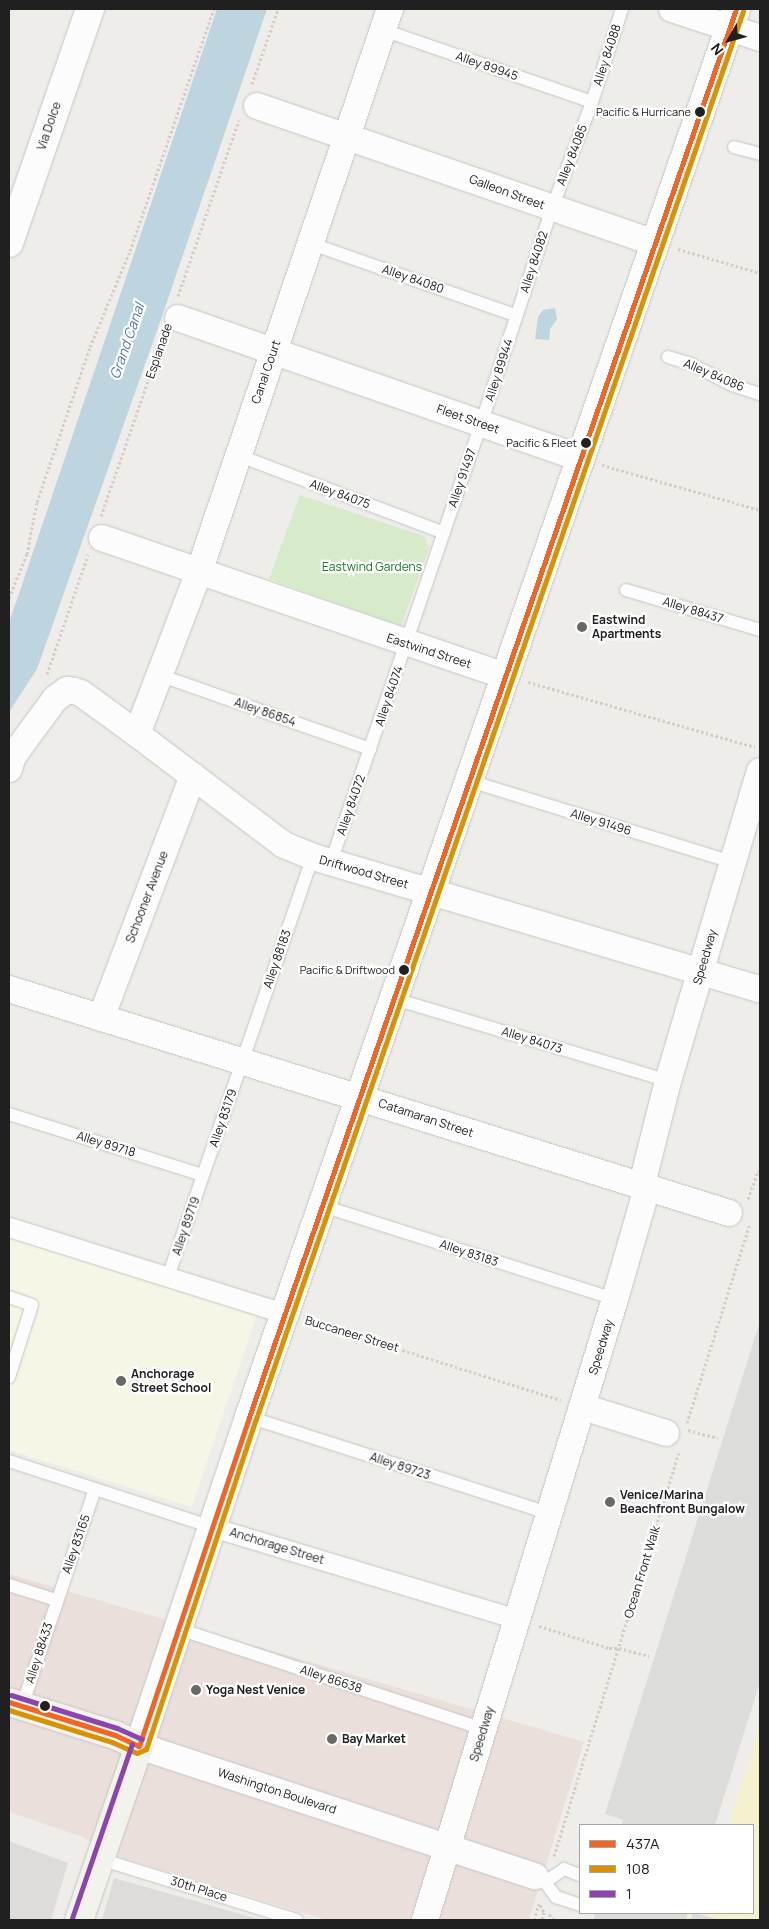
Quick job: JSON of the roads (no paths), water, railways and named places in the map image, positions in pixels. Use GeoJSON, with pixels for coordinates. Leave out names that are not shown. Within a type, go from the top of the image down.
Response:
{"type":"FeatureCollection","features":[{"type":"Feature","properties":{"kind":"main road","name":"Washington Boulevard"},"geometry":{"type":"LineString","coordinates":[[15,1704],[115,1735],[139,1746]]}},
{"type":"Feature","properties":{"kind":"main road"},"geometry":{"type":"LineString","coordinates":[[79,1920],[139,1746]]}},
{"type":"Feature","properties":{"kind":"street","name":"Via Dolce"},"geometry":{"type":"LineString","coordinates":[[9,243],[90,9]]}},
{"type":"Feature","properties":{"kind":"street"},"geometry":{"type":"LineString","coordinates":[[672,9],[733,19],[760,38]]}},
{"type":"Feature","properties":{"kind":"street","name":"Canal Court"},"geometry":{"type":"LineString","coordinates":[[137,734],[198,572],[309,242],[387,19]]}},
{"type":"Feature","properties":{"kind":"street"},"geometry":{"type":"LineString","coordinates":[[139,1746],[249,1417],[362,1098],[505,676],[733,19]]}},
{"type":"Feature","properties":{"kind":"street","name":"Galleon Street"},"geometry":{"type":"LineString","coordinates":[[249,103],[655,243]]}},
{"type":"Feature","properties":{"kind":"street","name":"Fleet Street"},"geometry":{"type":"LineString","coordinates":[[173,316],[580,458]]}},
{"type":"Feature","properties":{"kind":"street","name":"Eastwind Street"},"geometry":{"type":"LineString","coordinates":[[97,537],[505,676]]}},
{"type":"Feature","properties":{"kind":"street","name":"Driftwood Street"},"geometry":{"type":"LineString","coordinates":[[9,769],[13,756],[55,699],[56,683],[82,693],[284,845],[322,859],[760,989]]}},
{"type":"Feature","properties":{"kind":"street","name":"Speedway"},"geometry":{"type":"LineString","coordinates":[[424,1920],[551,1514],[615,1299],[647,1188],[644,1176],[668,1081],[760,771]]}},
{"type":"Feature","properties":{"kind":"street","name":"Schooner Avenue"},"geometry":{"type":"LineString","coordinates":[[101,1018],[193,776]]}},
{"type":"Feature","properties":{"kind":"street","name":"Catamaran Street"},"geometry":{"type":"LineString","coordinates":[[9,990],[647,1188],[741,1213]]}},
{"type":"Feature","properties":{"kind":"street"},"geometry":{"type":"LineString","coordinates":[[9,1227],[286,1314]]}},
{"type":"Feature","properties":{"kind":"street"},"geometry":{"type":"LineString","coordinates":[[583,1407],[679,1436]]}},
{"type":"Feature","properties":{"kind":"street","name":"Anchorage Street"},"geometry":{"type":"LineString","coordinates":[[212,1527],[518,1619]]}},
{"type":"Feature","properties":{"kind":"street","name":"Washington Boulevard"},"geometry":{"type":"LineString","coordinates":[[139,1746],[543,1879]]}},
{"type":"Feature","properties":{"kind":"lane","name":"Alley 84088"},"geometry":{"type":"LineString","coordinates":[[592,102],[622,9]]}},
{"type":"Feature","properties":{"kind":"lane","name":"Alley 89945"},"geometry":{"type":"LineString","coordinates":[[387,19],[592,102]]}},
{"type":"Feature","properties":{"kind":"lane","name":"Alley 84085"},"geometry":{"type":"LineString","coordinates":[[552,208],[592,102]]}},
{"type":"Feature","properties":{"kind":"lane"},"geometry":{"type":"LineString","coordinates":[[734,146],[760,154]]}},
{"type":"Feature","properties":{"kind":"lane","name":"Alley 84082"},"geometry":{"type":"LineString","coordinates":[[517,316],[552,208]]}},
{"type":"Feature","properties":{"kind":"lane","name":"Alley 84080"},"geometry":{"type":"LineString","coordinates":[[309,242],[517,316]]}},
{"type":"Feature","properties":{"kind":"lane","name":"Alley 89944"},"geometry":{"type":"LineString","coordinates":[[481,424],[517,316]]}},
{"type":"Feature","properties":{"kind":"lane","name":"Alley 84086"},"geometry":{"type":"LineString","coordinates":[[668,356],[691,364],[732,385],[760,394]]}},
{"type":"Feature","properties":{"kind":"lane","name":"Alley 91497"},"geometry":{"type":"LineString","coordinates":[[407,643],[481,424]]}},
{"type":"Feature","properties":{"kind":"lane","name":"Alley 84075"},"geometry":{"type":"LineString","coordinates":[[237,455],[444,533]]}},
{"type":"Feature","properties":{"kind":"lane","name":"Alley 88437"},"geometry":{"type":"LineString","coordinates":[[626,590],[760,630]]}},
{"type":"Feature","properties":{"kind":"lane","name":"Alley 84074"},"geometry":{"type":"LineString","coordinates":[[370,749],[407,643]]}},
{"type":"Feature","properties":{"kind":"lane","name":"Alley 86854"},"geometry":{"type":"LineString","coordinates":[[159,675],[370,749]]}},
{"type":"Feature","properties":{"kind":"lane","name":"Alley 84072"},"geometry":{"type":"LineString","coordinates":[[322,859],[370,749]]}},
{"type":"Feature","properties":{"kind":"lane","name":"Alley 91496"},"geometry":{"type":"LineString","coordinates":[[470,781],[732,862]]}},
{"type":"Feature","properties":{"kind":"lane","name":"Alley 88183"},"geometry":{"type":"LineString","coordinates":[[242,1061],[322,859]]}},
{"type":"Feature","properties":{"kind":"lane","name":"Alley 84073"},"geometry":{"type":"LineString","coordinates":[[396,999],[668,1081]]}},
{"type":"Feature","properties":{"kind":"lane","name":"Alley 83179"},"geometry":{"type":"LineString","coordinates":[[203,1175],[242,1061]]}},
{"type":"Feature","properties":{"kind":"lane","name":"Alley 89718"},"geometry":{"type":"LineString","coordinates":[[9,1114],[203,1175]]}},
{"type":"Feature","properties":{"kind":"lane","name":"Alley 89719"},"geometry":{"type":"LineString","coordinates":[[168,1277],[203,1175]]}},
{"type":"Feature","properties":{"kind":"lane","name":"Alley 83183"},"geometry":{"type":"LineString","coordinates":[[323,1206],[615,1299]]}},
{"type":"Feature","properties":{"kind":"lane"},"geometry":{"type":"LineString","coordinates":[[9,1297],[32,1305],[9,1377]]}},
{"type":"Feature","properties":{"kind":"lane","name":"Alley 89723"},"geometry":{"type":"LineString","coordinates":[[249,1417],[551,1514]]}},
{"type":"Feature","properties":{"kind":"lane","name":"Anchorage Street"},"geometry":{"type":"LineString","coordinates":[[9,1461],[212,1527]]}},
{"type":"Feature","properties":{"kind":"lane","name":"Alley 83165"},"geometry":{"type":"LineString","coordinates":[[56,1600],[95,1489]]}},
{"type":"Feature","properties":{"kind":"lane"},"geometry":{"type":"LineString","coordinates":[[9,1586],[56,1600]]}},
{"type":"Feature","properties":{"kind":"lane","name":"Alley 88433"},"geometry":{"type":"LineString","coordinates":[[15,1704],[56,1600]]}},
{"type":"Feature","properties":{"kind":"lane","name":"Alley 86638"},"geometry":{"type":"LineString","coordinates":[[179,1630],[484,1728]]}},
{"type":"Feature","properties":{"kind":"lane","name":"30th Place"},"geometry":{"type":"LineString","coordinates":[[100,1859],[297,1920]]}},
{"type":"Feature","properties":{"kind":"lane"},"geometry":{"type":"LineString","coordinates":[[579,1875],[564,1869],[543,1879],[556,1897],[579,1905]]}},
{"type":"Feature","properties":{"kind":"water","name":"Grand Canal"},"geometry":{"type":"Polygon","coordinates":[[[217,9],[267,9],[159,325],[37,669],[9,712],[9,623],[217,9]]]}},
{"type":"Feature","properties":{"kind":"water"},"geometry":{"type":"Polygon","coordinates":[[[555,308],[557,319],[550,329],[549,340],[535,339],[538,317],[543,310],[555,308]]]}},
{"type":"Feature","properties":{"kind":"place","name":"Pacific & Hurricane"},"geometry":{"type":"Point","coordinates":[700,112]}},
{"type":"Feature","properties":{"kind":"place","name":"Pacific & Fleet"},"geometry":{"type":"Point","coordinates":[586,443]}},
{"type":"Feature","properties":{"kind":"place","name":"Eastwind Apartments"},"geometry":{"type":"Point","coordinates":[582,627]}},
{"type":"Feature","properties":{"kind":"place","name":"Pacific & Driftwood"},"geometry":{"type":"Point","coordinates":[404,970]}},
{"type":"Feature","properties":{"kind":"place","name":"Anchorage Street School"},"geometry":{"type":"Point","coordinates":[121,1381]}},
{"type":"Feature","properties":{"kind":"place","name":"Venice/Marina Beachfront Bungalow"},"geometry":{"type":"Point","coordinates":[610,1502]}},
{"type":"Feature","properties":{"kind":"place","name":"Yoga Nest Venice"},"geometry":{"type":"Point","coordinates":[196,1690]}},
{"type":"Feature","properties":{"kind":"place","name":"Bay Market"},"geometry":{"type":"Point","coordinates":[332,1739]}},
{"type":"Feature","properties":{"kind":"park label","name":"Eastwind Gardens"},"geometry":{"type":"Point","coordinates":[372,567]}}]}
